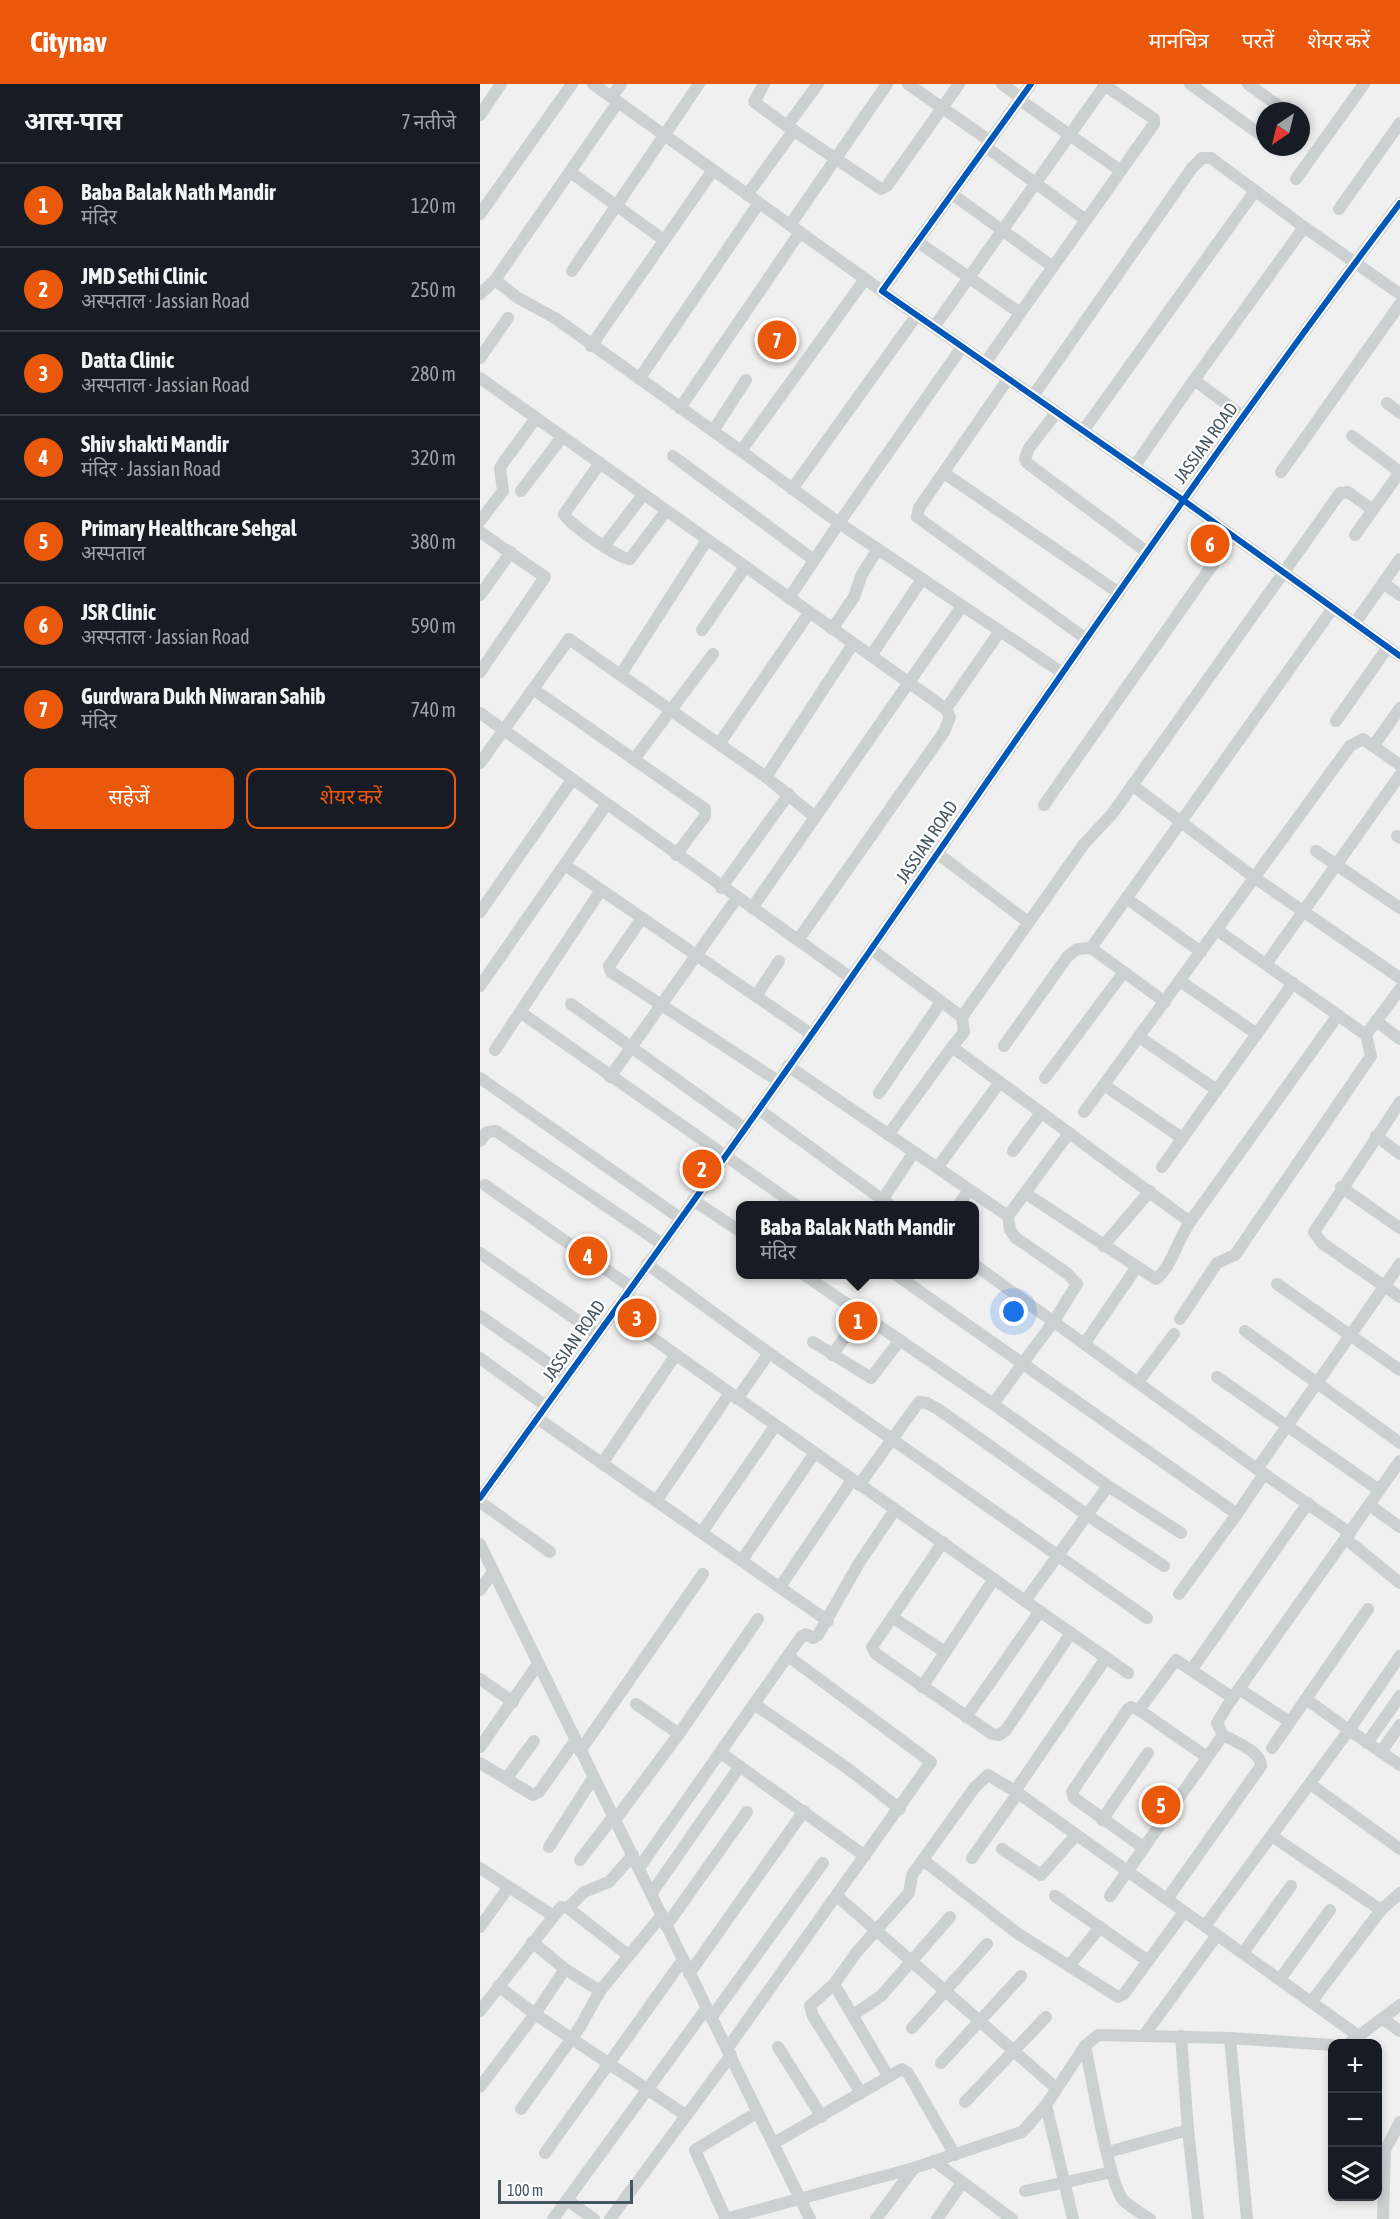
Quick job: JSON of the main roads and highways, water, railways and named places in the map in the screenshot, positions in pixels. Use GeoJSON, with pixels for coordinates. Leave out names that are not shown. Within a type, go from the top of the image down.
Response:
{"type":"FeatureCollection","features":[{"type":"Feature","properties":{"kind":"place","name":"Gurdwara Dukh Niwaran Sahib"},"geometry":{"type":"Point","coordinates":[777,340]}},
{"type":"Feature","properties":{"kind":"place","name":"JSR Clinic"},"geometry":{"type":"Point","coordinates":[1210,544]}},
{"type":"Feature","properties":{"kind":"place","name":"JMD Sethi Clinic"},"geometry":{"type":"Point","coordinates":[702,1169]}},
{"type":"Feature","properties":{"kind":"place","name":"Shiv shakti Mandir"},"geometry":{"type":"Point","coordinates":[588,1256]}},
{"type":"Feature","properties":{"kind":"place","name":"Datta Clinic"},"geometry":{"type":"Point","coordinates":[637,1318]}},
{"type":"Feature","properties":{"kind":"place","name":"Baba Balak Nath Mandir"},"geometry":{"type":"Point","coordinates":[858,1321]}},
{"type":"Feature","properties":{"kind":"place","name":"Primary Healthcare Sehgal"},"geometry":{"type":"Point","coordinates":[1161,1805]}}]}
